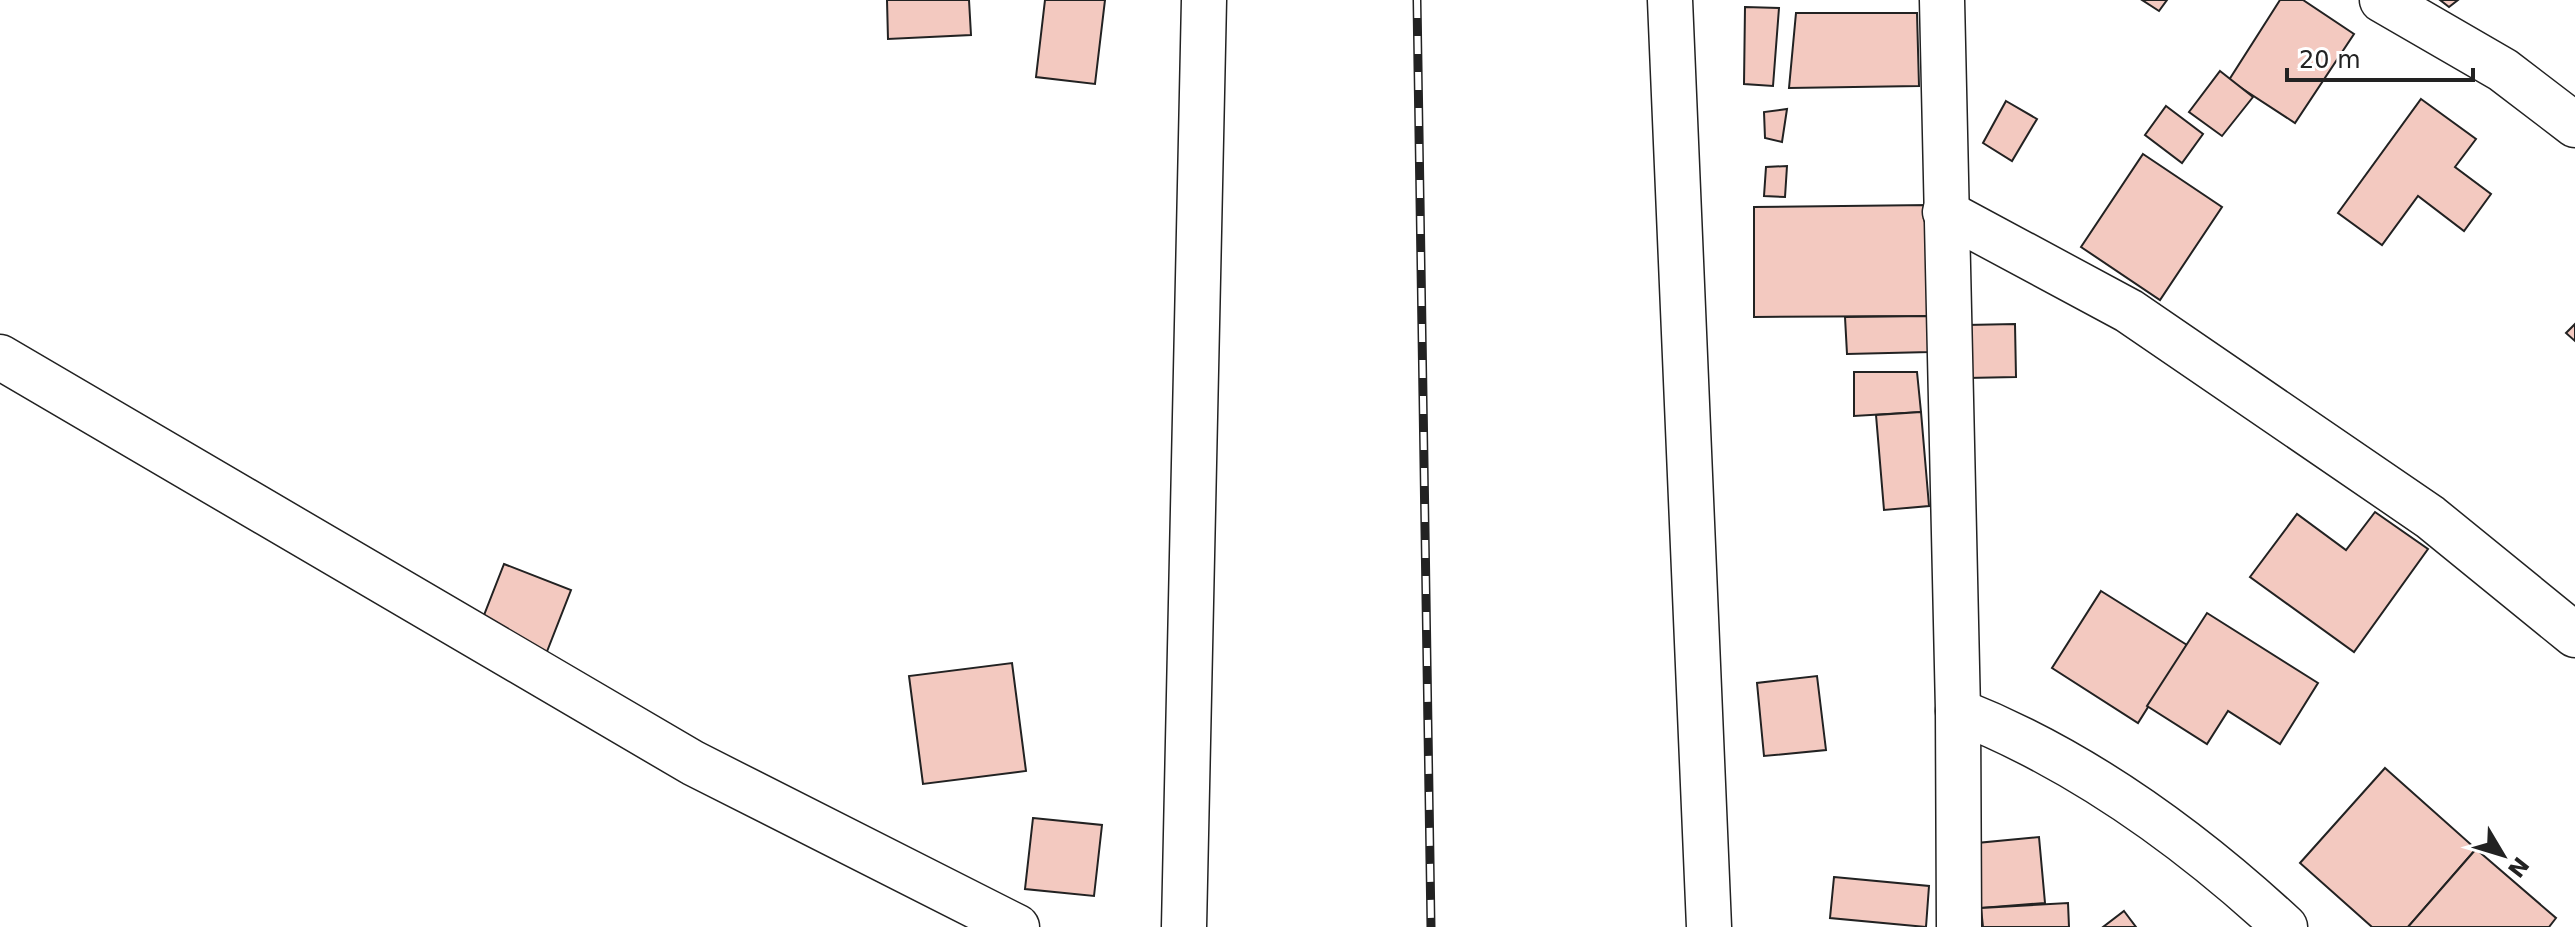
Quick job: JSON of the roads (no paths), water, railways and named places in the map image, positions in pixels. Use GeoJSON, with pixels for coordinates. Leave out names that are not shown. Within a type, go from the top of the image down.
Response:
{"type":"FeatureCollection","features":[{"type":"Feature","properties":{"kind":"street"},"geometry":{"type":"LineString","coordinates":[[1184,927],[1204,0]]}},
{"type":"Feature","properties":{"kind":"street"},"geometry":{"type":"LineString","coordinates":[[1670,0],[1709,927]]}},
{"type":"Feature","properties":{"kind":"street"},"geometry":{"type":"LineString","coordinates":[[1942,0],[1958,711],[1959,927]]}},
{"type":"Feature","properties":{"kind":"street"},"geometry":{"type":"LineString","coordinates":[[2382,0],[2503,70],[2575,125]]}},
{"type":"Feature","properties":{"kind":"street"},"geometry":{"type":"LineString","coordinates":[[1945,212],[2129,311],[2430,517],[2575,635]]}},
{"type":"Feature","properties":{"kind":"street"},"geometry":{"type":"LineString","coordinates":[[0,357],[693,763],[1017,927]]}},
{"type":"Feature","properties":{"kind":"street"},"geometry":{"type":"LineString","coordinates":[[1958,711],[1998,727],[2110,787],[2244,888],[2285,927]]}},
{"type":"Feature","properties":{"kind":"railway"},"geometry":{"type":"LineString","coordinates":[[1417,0],[1431,927]]}}]}
